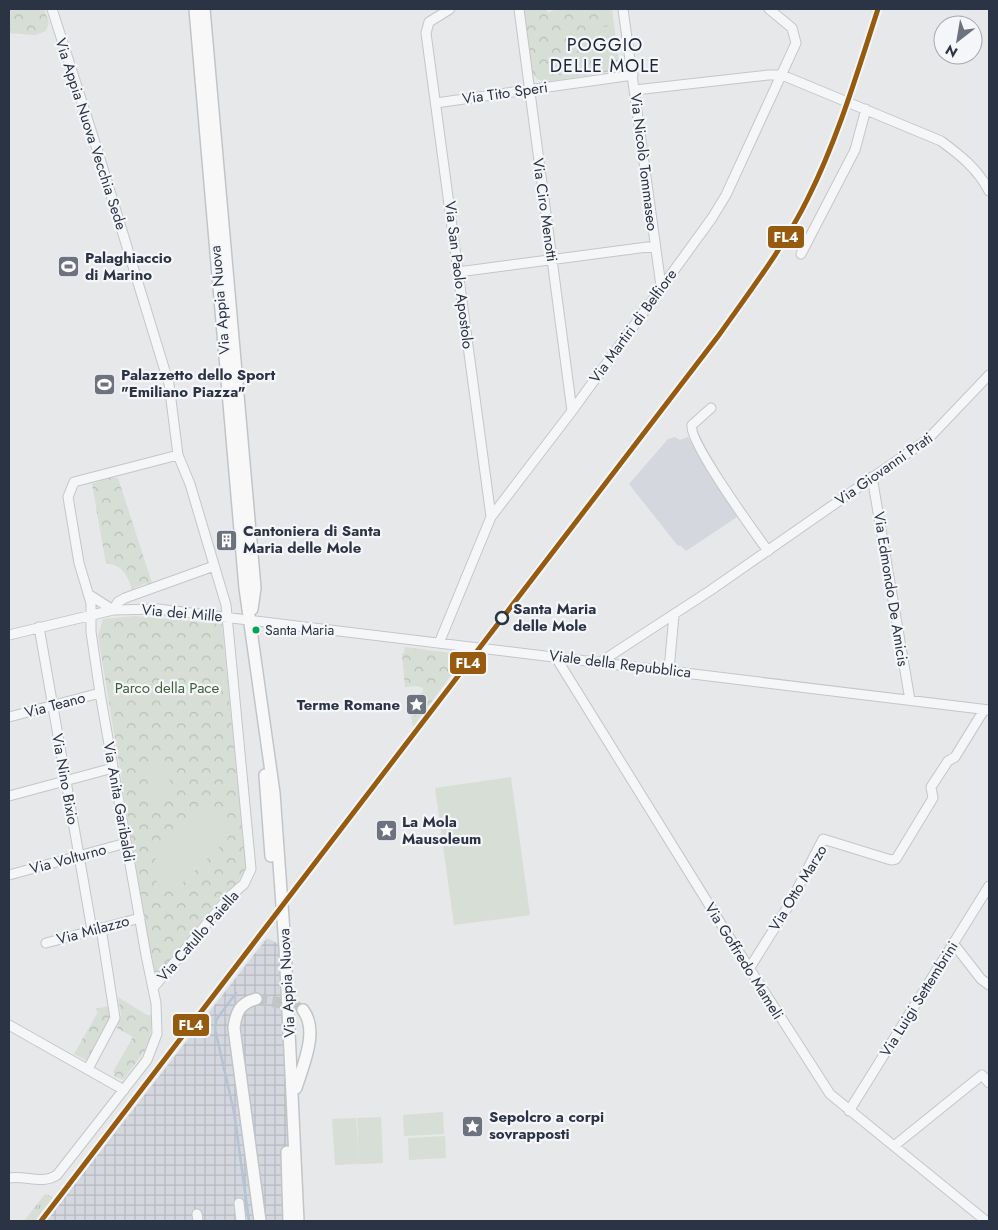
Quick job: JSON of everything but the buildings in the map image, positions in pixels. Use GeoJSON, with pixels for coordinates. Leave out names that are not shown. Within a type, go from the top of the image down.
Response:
{"type":"FeatureCollection","features":[{"type":"Feature","properties":{"kind":"main road","name":"Via Appia Nuova"},"geometry":{"type":"LineString","coordinates":[[195,9],[245,588],[274,793],[286,947],[298,1221]]}},
{"type":"Feature","properties":{"kind":"main road","name":"Via Appia Nuova"},"geometry":{"type":"LineString","coordinates":[[204,9],[255,588],[251,621]]}},
{"type":"Feature","properties":{"kind":"main road","name":"Via Appia Nuova"},"geometry":{"type":"LineString","coordinates":[[263,716],[265,794],[279,956],[289,1221]]}},
{"type":"Feature","properties":{"kind":"main road"},"geometry":{"type":"LineString","coordinates":[[256,999],[246,1002],[236,1013],[234,1028],[260,1221]]}},
{"type":"Feature","properties":{"kind":"main road"},"geometry":{"type":"LineString","coordinates":[[293,1097],[306,1054],[310,1030],[309,1017],[304,1010]]}},
{"type":"Feature","properties":{"kind":"street","name":"Via Appia Nuova Vecchia Sede"},"geometry":{"type":"LineString","coordinates":[[52,9],[169,384],[178,455],[190,484],[226,605],[226,617]]}},
{"type":"Feature","properties":{"kind":"street","name":"Via San Paolo Apostolo"},"geometry":{"type":"LineString","coordinates":[[450,9],[429,22],[426,33],[491,517]]}},
{"type":"Feature","properties":{"kind":"street","name":"Via Ciro Menotti"},"geometry":{"type":"LineString","coordinates":[[519,9],[572,411]]}},
{"type":"Feature","properties":{"kind":"street","name":"Via Nicolò Tommaseo"},"geometry":{"type":"LineString","coordinates":[[623,9],[636,90],[661,286]]}},
{"type":"Feature","properties":{"kind":"street","name":"Via Martiri di Belfiore"},"geometry":{"type":"LineString","coordinates":[[439,643],[491,517],[572,411],[712,218],[726,195],[795,49],[796,37],[792,28],[769,9]]}},
{"type":"Feature","properties":{"kind":"street","name":"Via Tito Speri"},"geometry":{"type":"LineString","coordinates":[[436,103],[633,75]]}},
{"type":"Feature","properties":{"kind":"street"},"geometry":{"type":"LineString","coordinates":[[636,90],[782,75],[941,140],[976,171],[989,191]]}},
{"type":"Feature","properties":{"kind":"street"},"geometry":{"type":"LineString","coordinates":[[800,254],[855,150],[866,110]]}},
{"type":"Feature","properties":{"kind":"street"},"geometry":{"type":"LineString","coordinates":[[458,272],[655,246]]}},
{"type":"Feature","properties":{"kind":"street","name":"Via Giovanni Prati"},"geometry":{"type":"LineString","coordinates":[[602,661],[768,551],[938,431],[989,375]]}},
{"type":"Feature","properties":{"kind":"street"},"geometry":{"type":"LineString","coordinates":[[711,408],[692,426],[693,436],[722,486],[768,551]]}},
{"type":"Feature","properties":{"kind":"street","name":"Via Anita Garibaldi"},"geometry":{"type":"LineString","coordinates":[[153,988],[100,693],[91,603],[79,563],[68,497],[72,486],[80,480],[178,455]]}},
{"type":"Feature","properties":{"kind":"street","name":"Via Edmondo De Amicis"},"geometry":{"type":"LineString","coordinates":[[872,477],[910,700]]}},
{"type":"Feature","properties":{"kind":"street","name":"Via dei Mille"},"geometry":{"type":"LineString","coordinates":[[113,610],[118,602],[125,598],[214,566]]}},
{"type":"Feature","properties":{"kind":"street"},"geometry":{"type":"LineString","coordinates":[[88,594],[113,610]]}},
{"type":"Feature","properties":{"kind":"street"},"geometry":{"type":"LineString","coordinates":[[226,605],[251,621]]}},
{"type":"Feature","properties":{"kind":"street","name":"Via dei Mille"},"geometry":{"type":"LineString","coordinates":[[9,636],[113,610],[158,609],[251,621]]}},
{"type":"Feature","properties":{"kind":"street"},"geometry":{"type":"LineString","coordinates":[[669,670],[674,615]]}},
{"type":"Feature","properties":{"kind":"street","name":"Via Catullo Paiella"},"geometry":{"type":"LineString","coordinates":[[9,1178],[19,1177],[42,1180],[56,1176],[124,1090],[147,1060],[156,1041],[158,1023],[153,988],[229,897],[244,884],[251,869],[226,617]]}},
{"type":"Feature","properties":{"kind":"street","name":"Viale della Repubblica"},"geometry":{"type":"LineString","coordinates":[[251,621],[602,661],[987,710]]}},
{"type":"Feature","properties":{"kind":"street","name":"Via Nino Bixio"},"geometry":{"type":"LineString","coordinates":[[39,627],[79,856],[113,997],[114,1021],[88,1069]]}},
{"type":"Feature","properties":{"kind":"street","name":"Via Goffredo Mameli"},"geometry":{"type":"LineString","coordinates":[[555,656],[749,969],[830,1094],[986,1221]]}},
{"type":"Feature","properties":{"kind":"street","name":"Via Teano"},"geometry":{"type":"LineString","coordinates":[[9,717],[100,693]]}},
{"type":"Feature","properties":{"kind":"street","name":"Via Otto Marzo"},"geometry":{"type":"LineString","coordinates":[[749,969],[789,905],[823,840],[891,860],[896,859],[933,798],[932,787],[948,761],[955,757],[987,710]]}},
{"type":"Feature","properties":{"kind":"street"},"geometry":{"type":"LineString","coordinates":[[9,796],[114,768]]}},
{"type":"Feature","properties":{"kind":"street","name":"Via Volturno"},"geometry":{"type":"LineString","coordinates":[[9,875],[126,843]]}},
{"type":"Feature","properties":{"kind":"street","name":"Via Luigi Settembrini"},"geometry":{"type":"LineString","coordinates":[[849,1111],[989,886]]}},
{"type":"Feature","properties":{"kind":"street","name":"Via Milazzo"},"geometry":{"type":"LineString","coordinates":[[46,943],[140,918]]}},
{"type":"Feature","properties":{"kind":"street"},"geometry":{"type":"LineString","coordinates":[[954,943],[981,979],[989,986]]}},
{"type":"Feature","properties":{"kind":"street"},"geometry":{"type":"LineString","coordinates":[[9,1025],[124,1090]]}},
{"type":"Feature","properties":{"kind":"street"},"geometry":{"type":"LineString","coordinates":[[894,1146],[986,1072],[989,1083]]}},
{"type":"Feature","properties":{"kind":"street"},"geometry":{"type":"LineString","coordinates":[[239,1203],[242,1221]]}},
{"type":"Feature","properties":{"kind":"shaded area"},"geometry":{"type":"Polygon","coordinates":[[[675,437],[680,440],[688,437],[737,517],[686,551],[680,545],[678,546],[629,484],[668,439],[675,437]]]}},
{"type":"Feature","properties":{"kind":"shaded area"},"geometry":{"type":"Polygon","coordinates":[[[267,938],[285,947],[298,1221],[46,1221],[267,938]]]}},
{"type":"Feature","properties":{"kind":"green space"},"geometry":{"type":"Polygon","coordinates":[[[9,9],[44,9],[49,23],[46,31],[35,35],[9,33],[9,9]]]}},
{"type":"Feature","properties":{"kind":"green space"},"geometry":{"type":"Polygon","coordinates":[[[523,9],[546,9],[548,13],[556,9],[612,9],[620,70],[545,82],[537,79],[532,72],[523,9]]]}},
{"type":"Feature","properties":{"kind":"green space"},"geometry":{"type":"Polygon","coordinates":[[[610,26],[615,64],[592,67],[586,29],[610,26]]]}},
{"type":"Feature","properties":{"kind":"green space"},"geometry":{"type":"Polygon","coordinates":[[[112,477],[118,478],[152,583],[148,585],[146,583],[132,589],[120,568],[106,564],[92,484],[112,477]]]}},
{"type":"Feature","properties":{"kind":"green space","name":"Parco della Pace"},"geometry":{"type":"Polygon","coordinates":[[[135,616],[222,624],[246,870],[160,972],[156,973],[153,969],[98,636],[103,619],[135,616]]]}},
{"type":"Feature","properties":{"kind":"green space"},"geometry":{"type":"Polygon","coordinates":[[[405,647],[466,655],[413,727],[407,696],[423,693],[423,688],[416,686],[405,687],[402,654],[405,647]]]}},
{"type":"Feature","properties":{"kind":"green space"},"geometry":{"type":"Polygon","coordinates":[[[165,760],[173,795],[151,799],[144,764],[165,760]]]}},
{"type":"Feature","properties":{"kind":"green space"},"geometry":{"type":"Polygon","coordinates":[[[511,777],[530,915],[454,925],[435,788],[511,777]]]}},
{"type":"Feature","properties":{"kind":"green space"},"geometry":{"type":"Polygon","coordinates":[[[212,808],[223,812],[229,820],[230,829],[227,840],[177,888],[168,888],[158,883],[151,872],[158,855],[185,826],[212,808]]]}},
{"type":"Feature","properties":{"kind":"green space"},"geometry":{"type":"Polygon","coordinates":[[[118,997],[147,1015],[153,1015],[149,1045],[123,1080],[114,1076],[113,1072],[133,1037],[117,1028],[121,1015],[118,997]]]}},
{"type":"Feature","properties":{"kind":"green space"},"geometry":{"type":"Polygon","coordinates":[[[109,1006],[111,1019],[87,1061],[74,1054],[98,1012],[95,1009],[109,1006]]]}},
{"type":"Feature","properties":{"kind":"green space"},"geometry":{"type":"Polygon","coordinates":[[[443,1112],[444,1134],[404,1136],[403,1115],[443,1112]]]}},
{"type":"Feature","properties":{"kind":"green space"},"geometry":{"type":"Polygon","coordinates":[[[381,1117],[383,1163],[359,1164],[357,1118],[381,1117]]]}},
{"type":"Feature","properties":{"kind":"green space"},"geometry":{"type":"Polygon","coordinates":[[[356,1118],[359,1164],[335,1165],[332,1119],[356,1118]]]}},
{"type":"Feature","properties":{"kind":"green space"},"geometry":{"type":"Polygon","coordinates":[[[445,1136],[446,1158],[409,1160],[408,1138],[445,1136]]]}},
{"type":"Feature","properties":{"kind":"green space"},"geometry":{"type":"Polygon","coordinates":[[[45,1194],[53,1197],[35,1221],[24,1221],[45,1194]]]}},
{"type":"Feature","properties":{"kind":"waterway"},"geometry":{"type":"LineString","coordinates":[[236,993],[216,1020],[215,1029],[234,1112],[249,1221]]}},
{"type":"Feature","properties":{"kind":"tunnel"},"geometry":{"type":"LineString","coordinates":[[256,999],[294,1005],[303,1010]]}},
{"type":"Feature","properties":{"kind":"transit line","name":"FL4"},"geometry":{"type":"LineString","coordinates":[[41,1221],[719,335],[766,268],[799,216],[829,152],[878,9]]}},
{"type":"Feature","properties":{"kind":"place","name":"Palaghiaccio di Marino"},"geometry":{"type":"Point","coordinates":[69,267]}},
{"type":"Feature","properties":{"kind":"place","name":"Palazzetto dello Sport \"Emiliano Piazza\""},"geometry":{"type":"Point","coordinates":[105,384]}},
{"type":"Feature","properties":{"kind":"place","name":"Cantoniera di Santa Maria delle Mole"},"geometry":{"type":"Point","coordinates":[227,540]}},
{"type":"Feature","properties":{"kind":"place","name":"Santa Maria delle Mole"},"geometry":{"type":"Point","coordinates":[502,618]}},
{"type":"Feature","properties":{"kind":"place","name":"Santa Maria"},"geometry":{"type":"Point","coordinates":[256,630]}},
{"type":"Feature","properties":{"kind":"place","name":"Terme Romane"},"geometry":{"type":"Point","coordinates":[416,705]}},
{"type":"Feature","properties":{"kind":"place","name":"La Mola Mausoleum"},"geometry":{"type":"Point","coordinates":[386,831]}},
{"type":"Feature","properties":{"kind":"place","name":"Sepolcro a corpi sovrapposti"},"geometry":{"type":"Point","coordinates":[473,1126]}},
{"type":"Feature","properties":{"kind":"district","name":"POGGIO DELLE MOLE"},"geometry":{"type":"Point","coordinates":[605,55]}}]}
